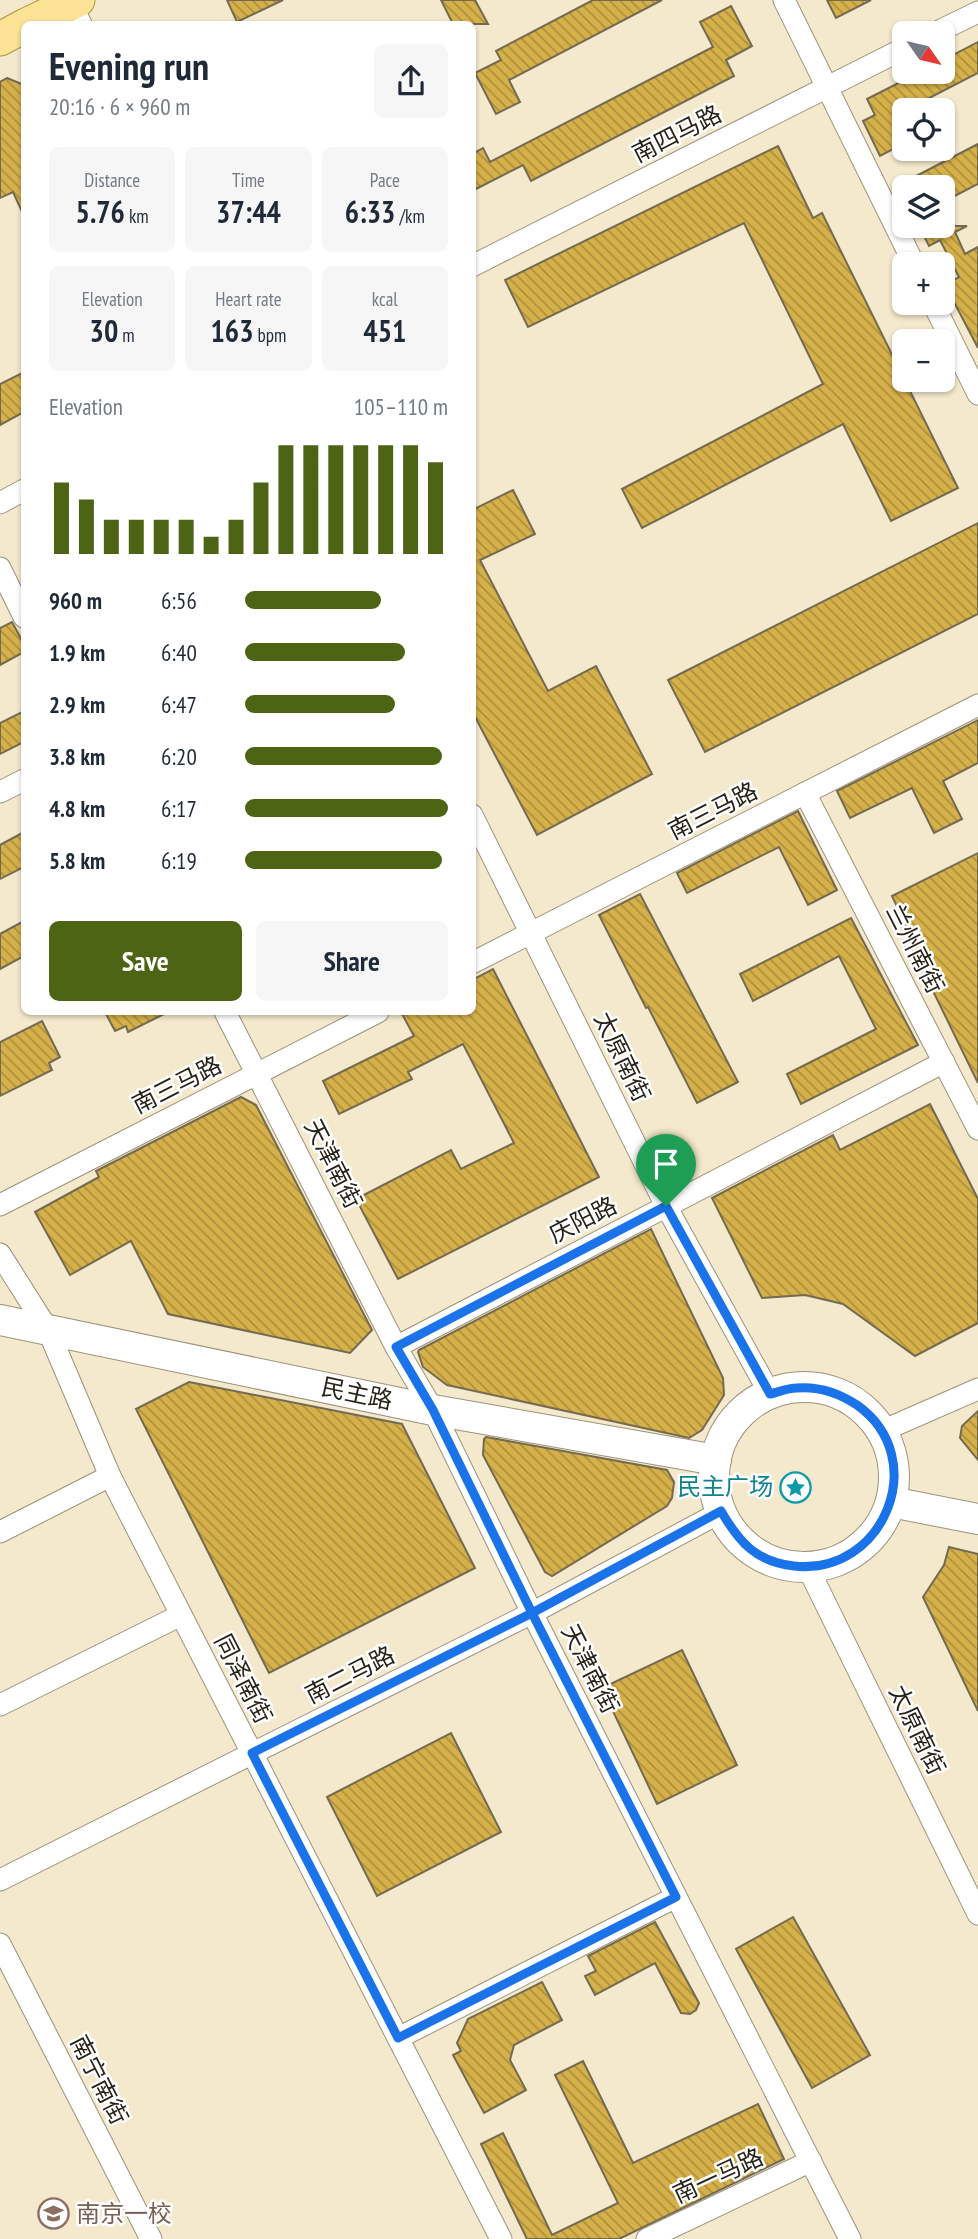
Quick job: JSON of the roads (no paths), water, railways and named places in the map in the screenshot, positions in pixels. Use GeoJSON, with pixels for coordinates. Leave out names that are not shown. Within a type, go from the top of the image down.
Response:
{"type":"FeatureCollection","features":[{"type":"Feature","properties":{"kind":"main road"},"geometry":{"type":"LineString","coordinates":[[38,21],[75,7]]}},
{"type":"Feature","properties":{"kind":"main road"},"geometry":{"type":"LineString","coordinates":[[0,38],[21,28]]}},
{"type":"Feature","properties":{"kind":"street"},"geometry":{"type":"LineString","coordinates":[[784,0],[908,252]]}},
{"type":"Feature","properties":{"kind":"street"},"geometry":{"type":"LineString","coordinates":[[956,23],[978,12]]}},
{"type":"Feature","properties":{"kind":"street","name":"南四马路"},"geometry":{"type":"LineString","coordinates":[[476,263],[892,54]]}},
{"type":"Feature","properties":{"kind":"street"},"geometry":{"type":"LineString","coordinates":[[941,315],[971,363],[978,394]]}},
{"type":"Feature","properties":{"kind":"street"},"geometry":{"type":"LineString","coordinates":[[0,503],[21,492]]}},
{"type":"Feature","properties":{"kind":"street"},"geometry":{"type":"LineString","coordinates":[[0,568],[21,611]]}},
{"type":"Feature","properties":{"kind":"street","name":"南三马路"},"geometry":{"type":"LineString","coordinates":[[476,961],[978,705]]}},
{"type":"Feature","properties":{"kind":"street"},"geometry":{"type":"LineString","coordinates":[[0,792],[21,782]]}},
{"type":"Feature","properties":{"kind":"street","name":"兰州南街"},"geometry":{"type":"LineString","coordinates":[[805,793],[978,1129]]}},
{"type":"Feature","properties":{"kind":"street","name":"太原南街"},"geometry":{"type":"LineString","coordinates":[[476,823],[666,1206],[770,1394]]}},
{"type":"Feature","properties":{"kind":"street","name":"天津南街"},"geometry":{"type":"LineString","coordinates":[[227,1015],[396,1347],[433,1410],[532,1613],[850,2239]]}},
{"type":"Feature","properties":{"kind":"street","name":"南三马路"},"geometry":{"type":"LineString","coordinates":[[0,1205],[373,1015]]}},
{"type":"Feature","properties":{"kind":"street","name":"庆阳路"},"geometry":{"type":"LineString","coordinates":[[396,1347],[944,1062]]}},
{"type":"Feature","properties":{"kind":"street","name":"同泽南街"},"geometry":{"type":"LineString","coordinates":[[0,1254],[48,1330],[110,1476],[501,2239]]}},
{"type":"Feature","properties":{"kind":"street","name":"民主路"},"geometry":{"type":"LineString","coordinates":[[0,1320],[433,1410],[716,1460]]}},
{"type":"Feature","properties":{"kind":"street"},"geometry":{"type":"LineString","coordinates":[[795,1388],[821,1389],[845,1397],[866,1411],[882,1431],[893,1466],[891,1502],[879,1527],[860,1548],[836,1562],[808,1568],[781,1565],[755,1554],[735,1535],[721,1511],[715,1486],[716,1460],[726,1432],[745,1409],[770,1394],[795,1388]]}},
{"type":"Feature","properties":{"kind":"street"},"geometry":{"type":"LineString","coordinates":[[882,1431],[978,1389]]}},
{"type":"Feature","properties":{"kind":"street"},"geometry":{"type":"LineString","coordinates":[[0,1532],[110,1476]]}},
{"type":"Feature","properties":{"kind":"street"},"geometry":{"type":"LineString","coordinates":[[891,1502],[978,1520]]}},
{"type":"Feature","properties":{"kind":"street","name":"南二马路"},"geometry":{"type":"LineString","coordinates":[[0,1880],[532,1613],[721,1511]]}},
{"type":"Feature","properties":{"kind":"street","name":"太原南街"},"geometry":{"type":"LineString","coordinates":[[808,1568],[978,1914]]}},
{"type":"Feature","properties":{"kind":"street"},"geometry":{"type":"LineString","coordinates":[[0,1705],[181,1615]]}},
{"type":"Feature","properties":{"kind":"street"},"geometry":{"type":"LineString","coordinates":[[398,2038],[676,1897]]}},
{"type":"Feature","properties":{"kind":"street","name":"南宁南街"},"geometry":{"type":"LineString","coordinates":[[0,1944],[151,2239]]}},
{"type":"Feature","properties":{"kind":"street","name":"南一马路"},"geometry":{"type":"LineString","coordinates":[[647,2239],[811,2161]]}},
{"type":"Feature","properties":{"kind":"place","name":"民主广场"},"geometry":{"type":"Point","coordinates":[796,1487]}},
{"type":"Feature","properties":{"kind":"place","name":"南京一校"},"geometry":{"type":"Point","coordinates":[53,2214]}}]}
